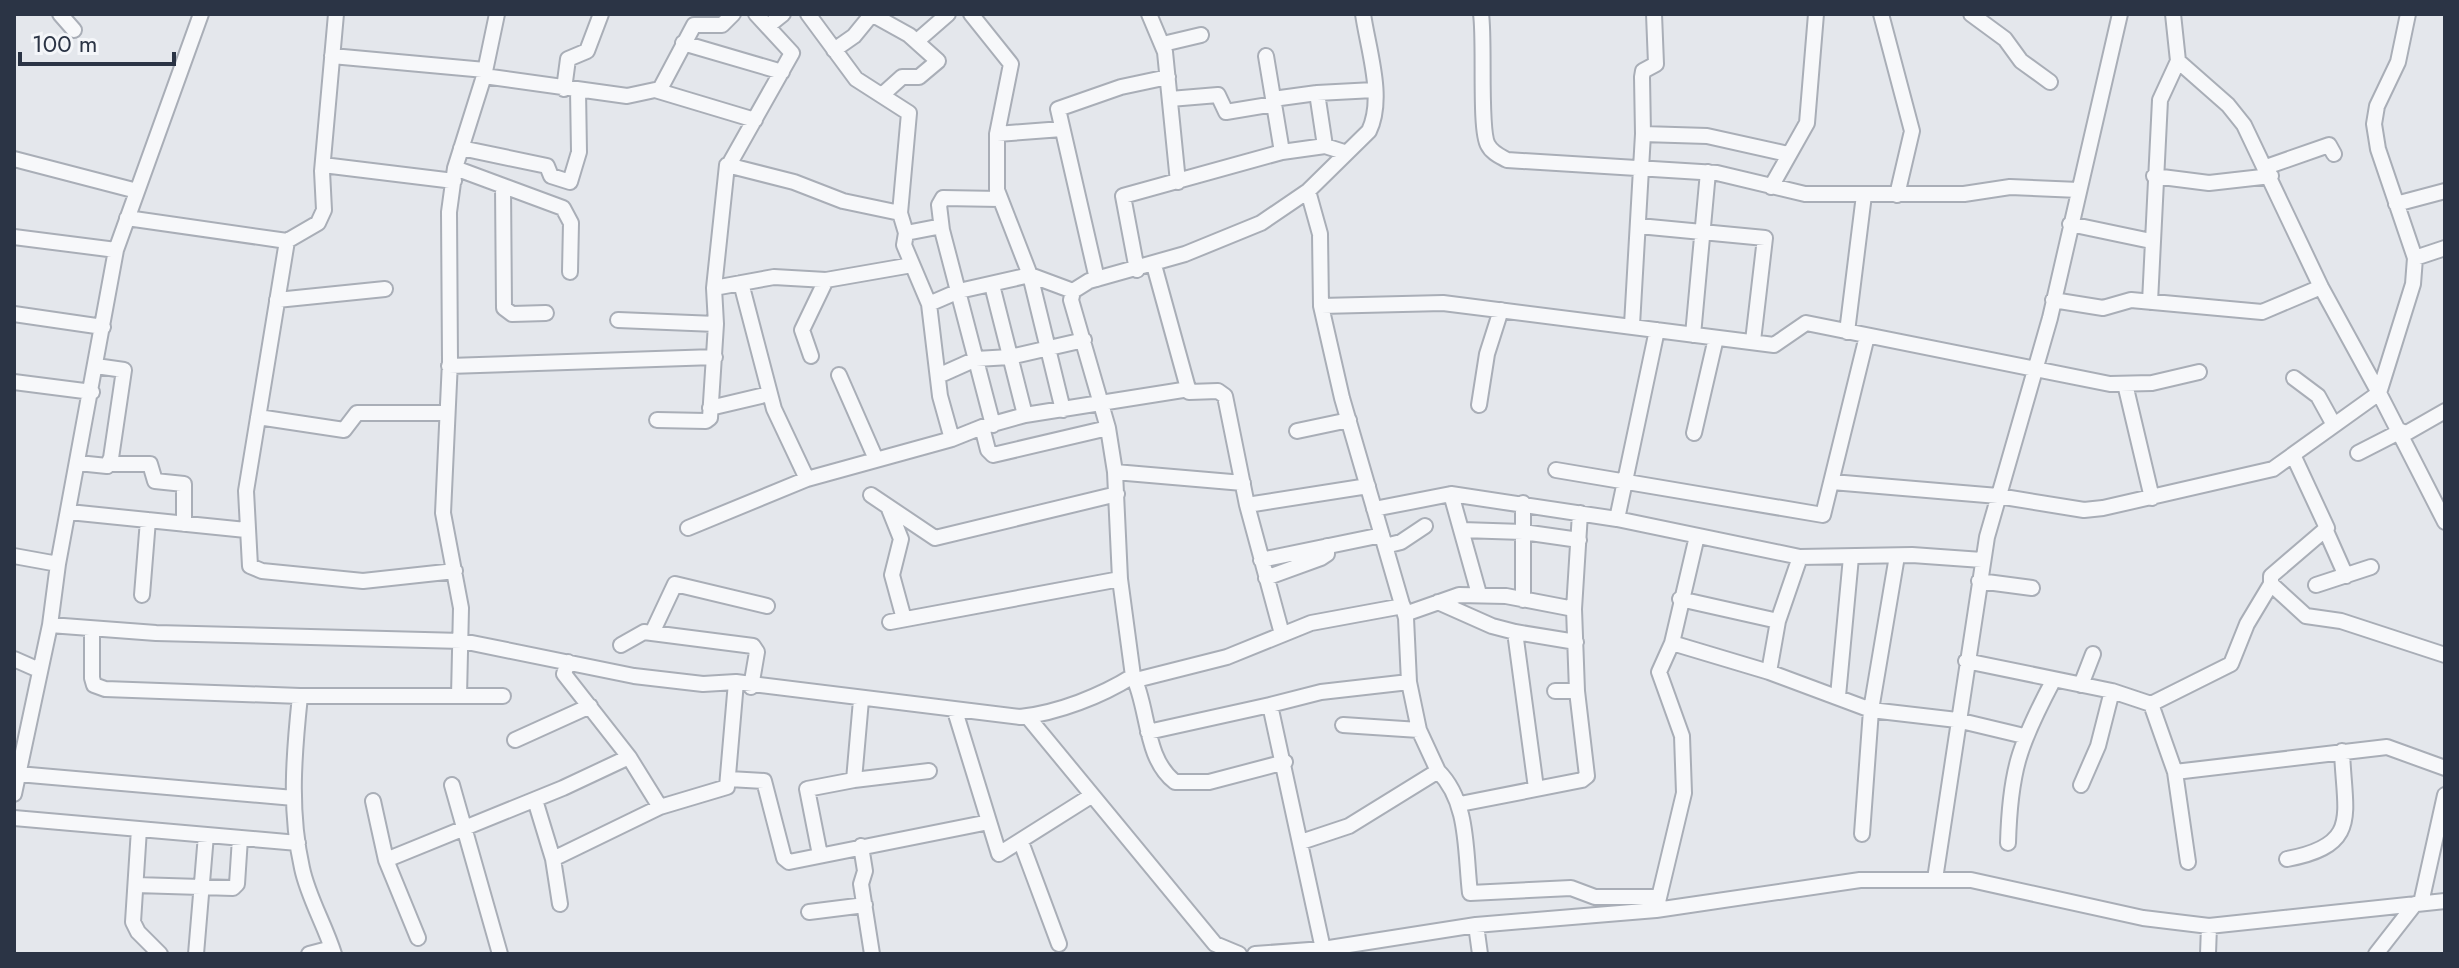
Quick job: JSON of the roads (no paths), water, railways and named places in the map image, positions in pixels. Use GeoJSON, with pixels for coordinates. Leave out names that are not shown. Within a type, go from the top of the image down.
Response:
{"type":"FeatureCollection","features":[{"type":"Feature","properties":{"kind":"street"},"geometry":{"type":"LineString","coordinates":[[60,14],[74,30]]}},
{"type":"Feature","properties":{"kind":"street"},"geometry":{"type":"LineString","coordinates":[[14,794],[50,625],[58,564],[116,250],[201,14]]}},
{"type":"Feature","properties":{"kind":"street"},"geometry":{"type":"LineString","coordinates":[[127,218],[287,241],[313,228],[322,217],[323,165],[336,14]]}},
{"type":"Feature","properties":{"kind":"street"},"geometry":{"type":"LineString","coordinates":[[459,696],[461,608],[443,513],[449,366],[449,212],[454,175],[485,73],[497,14]]}},
{"type":"Feature","properties":{"kind":"street"},"geometry":{"type":"LineString","coordinates":[[461,148],[547,166],[551,176],[570,182],[579,152],[568,59],[587,51],[601,14]]}},
{"type":"Feature","properties":{"kind":"street"},"geometry":{"type":"LineString","coordinates":[[659,91],[695,23],[722,25],[733,14]]}},
{"type":"Feature","properties":{"kind":"street"},"geometry":{"type":"LineString","coordinates":[[657,420],[707,421],[715,357],[714,288],[724,170],[792,53],[756,14]]}},
{"type":"Feature","properties":{"kind":"street"},"geometry":{"type":"LineString","coordinates":[[768,26],[783,14]]}},
{"type":"Feature","properties":{"kind":"street"},"geometry":{"type":"LineString","coordinates":[[808,14],[856,79],[909,113],[900,213],[906,233],[904,245],[929,304],[938,376],[952,439]]}},
{"type":"Feature","properties":{"kind":"street"},"geometry":{"type":"LineString","coordinates":[[917,41],[948,14]]}},
{"type":"Feature","properties":{"kind":"street"},"geometry":{"type":"LineString","coordinates":[[972,14],[1011,64],[997,134],[996,182],[1030,275],[1063,410]]}},
{"type":"Feature","properties":{"kind":"street"},"geometry":{"type":"LineString","coordinates":[[1149,14],[1163,44],[1178,182]]}},
{"type":"Feature","properties":{"kind":"street"},"geometry":{"type":"LineString","coordinates":[[929,304],[959,291],[1030,275],[1073,291],[1097,279],[1154,265],[1261,223],[1308,191],[1372,124],[1376,112],[1363,14]]}},
{"type":"Feature","properties":{"kind":"street"},"geometry":{"type":"LineString","coordinates":[[1481,14],[1485,53],[1483,133],[1496,154],[1517,161],[1708,172],[1805,194],[1964,194],[2010,187],[2079,190]]}},
{"type":"Feature","properties":{"kind":"street"},"geometry":{"type":"LineString","coordinates":[[1632,325],[1642,169],[1642,73],[1656,64],[1654,14]]}},
{"type":"Feature","properties":{"kind":"street"},"geometry":{"type":"LineString","coordinates":[[1771,187],[1809,116],[1816,14]]}},
{"type":"Feature","properties":{"kind":"street"},"geometry":{"type":"LineString","coordinates":[[1881,14],[1912,131],[1897,195]]}},
{"type":"Feature","properties":{"kind":"street"},"geometry":{"type":"LineString","coordinates":[[1971,14],[2005,39],[2021,61],[2050,82]]}},
{"type":"Feature","properties":{"kind":"street"},"geometry":{"type":"LineString","coordinates":[[1935,879],[1982,560],[2053,300],[2120,14]]}},
{"type":"Feature","properties":{"kind":"street"},"geometry":{"type":"LineString","coordinates":[[2150,302],[2160,100],[2178,61],[2173,14]]}},
{"type":"Feature","properties":{"kind":"street"},"geometry":{"type":"LineString","coordinates":[[1832,482],[1998,496],[2084,510],[2258,474],[2294,457],[2379,393],[2411,294],[2415,258],[2378,149],[2374,124],[2377,106],[2398,62],[2408,14]]}},
{"type":"Feature","properties":{"kind":"street"},"geometry":{"type":"LineString","coordinates":[[834,50],[854,36],[873,15],[917,41],[935,56],[937,65],[919,77],[902,77],[882,95]]}},
{"type":"Feature","properties":{"kind":"street"},"geometry":{"type":"LineString","coordinates":[[1163,44],[1201,35]]}},
{"type":"Feature","properties":{"kind":"street"},"geometry":{"type":"LineString","coordinates":[[683,43],[782,72]]}},
{"type":"Feature","properties":{"kind":"street"},"geometry":{"type":"LineString","coordinates":[[332,56],[485,73],[627,96],[659,91],[755,120]]}},
{"type":"Feature","properties":{"kind":"street"},"geometry":{"type":"LineString","coordinates":[[1266,56],[1282,152]]}},
{"type":"Feature","properties":{"kind":"street"},"geometry":{"type":"LineString","coordinates":[[2178,61],[2238,116],[2268,172],[2321,287],[2402,433],[2445,522]]}},
{"type":"Feature","properties":{"kind":"street"},"geometry":{"type":"LineString","coordinates":[[1097,279],[1059,108],[1121,87],[1168,77]]}},
{"type":"Feature","properties":{"kind":"street"},"geometry":{"type":"LineString","coordinates":[[1170,99],[1218,95],[1226,112],[1317,93],[1374,90]]}},
{"type":"Feature","properties":{"kind":"street"},"geometry":{"type":"LineString","coordinates":[[1317,93],[1325,146]]}},
{"type":"Feature","properties":{"kind":"street"},"geometry":{"type":"LineString","coordinates":[[997,134],[1062,129]]}},
{"type":"Feature","properties":{"kind":"street"},"geometry":{"type":"LineString","coordinates":[[1643,134],[1707,136],[1788,154]]}},
{"type":"Feature","properties":{"kind":"street"},"geometry":{"type":"LineString","coordinates":[[2154,176],[2224,183],[2268,172],[2329,145],[2334,154]]}},
{"type":"Feature","properties":{"kind":"street"},"geometry":{"type":"LineString","coordinates":[[1137,270],[1122,198],[1282,152],[1325,146],[1344,152]]}},
{"type":"Feature","properties":{"kind":"street"},"geometry":{"type":"LineString","coordinates":[[14,159],[137,191]]}},
{"type":"Feature","properties":{"kind":"street"},"geometry":{"type":"LineString","coordinates":[[730,163],[843,201],[900,213]]}},
{"type":"Feature","properties":{"kind":"street"},"geometry":{"type":"LineString","coordinates":[[323,165],[454,175],[503,186],[567,212],[571,223],[570,272]]}},
{"type":"Feature","properties":{"kind":"street"},"geometry":{"type":"LineString","coordinates":[[1693,335],[1705,231],[1708,172]]}},
{"type":"Feature","properties":{"kind":"street"},"geometry":{"type":"LineString","coordinates":[[503,186],[504,308],[512,314],[546,313]]}},
{"type":"Feature","properties":{"kind":"street"},"geometry":{"type":"LineString","coordinates":[[1308,191],[1320,234],[1321,306],[1349,420],[1404,610],[1409,682],[1419,730],[1438,771],[1449,782],[1460,804],[1470,893],[1571,888],[1595,897],[1658,904]]}},
{"type":"Feature","properties":{"kind":"street"},"geometry":{"type":"LineString","coordinates":[[2396,204],[2445,191]]}},
{"type":"Feature","properties":{"kind":"street"},"geometry":{"type":"LineString","coordinates":[[1847,332],[1864,195]]}},
{"type":"Feature","properties":{"kind":"street"},"geometry":{"type":"LineString","coordinates":[[1000,199],[940,200],[942,230],[976,359],[988,450],[993,455],[1108,428]]}},
{"type":"Feature","properties":{"kind":"street"},"geometry":{"type":"LineString","coordinates":[[2070,224],[2151,241]]}},
{"type":"Feature","properties":{"kind":"street"},"geometry":{"type":"LineString","coordinates":[[1639,226],[1767,240],[1753,341]]}},
{"type":"Feature","properties":{"kind":"street"},"geometry":{"type":"LineString","coordinates":[[906,233],[937,227],[942,230]]}},
{"type":"Feature","properties":{"kind":"street"},"geometry":{"type":"LineString","coordinates":[[14,237],[116,250]]}},
{"type":"Feature","properties":{"kind":"street"},"geometry":{"type":"LineString","coordinates":[[287,241],[246,491],[247,560],[255,570],[363,581],[455,571]]}},
{"type":"Feature","properties":{"kind":"street"},"geometry":{"type":"LineString","coordinates":[[2415,258],[2445,248]]}},
{"type":"Feature","properties":{"kind":"street"},"geometry":{"type":"LineString","coordinates":[[714,288],[774,277],[826,280],[912,265]]}},
{"type":"Feature","properties":{"kind":"street"},"geometry":{"type":"LineString","coordinates":[[1154,265],[1189,389],[1194,394],[1218,391],[1225,396],[1247,505],[1282,634]]}},
{"type":"Feature","properties":{"kind":"street"},"geometry":{"type":"LineString","coordinates":[[811,356],[802,330],[826,280]]}},
{"type":"Feature","properties":{"kind":"street"},"geometry":{"type":"LineString","coordinates":[[741,283],[769,394],[807,479]]}},
{"type":"Feature","properties":{"kind":"street"},"geometry":{"type":"LineString","coordinates":[[992,285],[1025,415]]}},
{"type":"Feature","properties":{"kind":"street"},"geometry":{"type":"LineString","coordinates":[[2053,300],[2103,308],[2131,300],[2262,312],[2321,287]]}},
{"type":"Feature","properties":{"kind":"street"},"geometry":{"type":"LineString","coordinates":[[277,300],[385,289]]}},
{"type":"Feature","properties":{"kind":"street"},"geometry":{"type":"LineString","coordinates":[[1073,291],[1071,300],[1108,428],[1117,494],[1120,579],[1135,678],[1148,732],[1168,777],[1180,784],[1209,782],[1285,762]]}},
{"type":"Feature","properties":{"kind":"street"},"geometry":{"type":"LineString","coordinates":[[1321,306],[1443,303],[1774,345],[1783,343],[1806,323],[2110,384],[2152,383],[2199,372]]}},
{"type":"Feature","properties":{"kind":"street"},"geometry":{"type":"LineString","coordinates":[[1479,405],[1487,354],[1501,310]]}},
{"type":"Feature","properties":{"kind":"street"},"geometry":{"type":"LineString","coordinates":[[14,314],[103,327]]}},
{"type":"Feature","properties":{"kind":"street"},"geometry":{"type":"LineString","coordinates":[[618,320],[716,324]]}},
{"type":"Feature","properties":{"kind":"street"},"geometry":{"type":"LineString","coordinates":[[1617,519],[1657,330]]}},
{"type":"Feature","properties":{"kind":"street"},"geometry":{"type":"LineString","coordinates":[[1556,470],[1625,485],[1819,516],[1824,513],[1867,336]]}},
{"type":"Feature","properties":{"kind":"street"},"geometry":{"type":"LineString","coordinates":[[1694,433],[1716,338]]}},
{"type":"Feature","properties":{"kind":"street"},"geometry":{"type":"LineString","coordinates":[[938,376],[976,359],[1010,357],[1084,340]]}},
{"type":"Feature","properties":{"kind":"street"},"geometry":{"type":"LineString","coordinates":[[449,366],[715,357]]}},
{"type":"Feature","properties":{"kind":"street"},"geometry":{"type":"LineString","coordinates":[[96,366],[124,370],[110,464]]}},
{"type":"Feature","properties":{"kind":"street"},"geometry":{"type":"LineString","coordinates":[[839,375],[875,457]]}},
{"type":"Feature","properties":{"kind":"street"},"geometry":{"type":"LineString","coordinates":[[2294,378],[2318,396],[2334,425]]}},
{"type":"Feature","properties":{"kind":"street"},"geometry":{"type":"LineString","coordinates":[[14,382],[92,392]]}},
{"type":"Feature","properties":{"kind":"street"},"geometry":{"type":"LineString","coordinates":[[2125,384],[2152,498]]}},
{"type":"Feature","properties":{"kind":"street"},"geometry":{"type":"LineString","coordinates":[[688,528],[807,479],[875,457],[952,439],[1025,415],[1189,389]]}},
{"type":"Feature","properties":{"kind":"street"},"geometry":{"type":"LineString","coordinates":[[710,408],[769,394]]}},
{"type":"Feature","properties":{"kind":"street"},"geometry":{"type":"LineString","coordinates":[[2358,453],[2445,411]]}},
{"type":"Feature","properties":{"kind":"street"},"geometry":{"type":"LineString","coordinates":[[258,417],[344,430],[357,413],[446,413]]}},
{"type":"Feature","properties":{"kind":"street"},"geometry":{"type":"LineString","coordinates":[[1297,431],[1349,420]]}},
{"type":"Feature","properties":{"kind":"street"},"geometry":{"type":"LineString","coordinates":[[2294,457],[2327,526],[2326,531],[2346,576]]}},
{"type":"Feature","properties":{"kind":"street"},"geometry":{"type":"LineString","coordinates":[[78,463],[150,464],[155,481],[184,484],[184,524]]}},
{"type":"Feature","properties":{"kind":"street"},"geometry":{"type":"LineString","coordinates":[[1115,472],[1243,483]]}},
{"type":"Feature","properties":{"kind":"street"},"geometry":{"type":"LineString","coordinates":[[1247,505],[1368,486]]}},
{"type":"Feature","properties":{"kind":"street"},"geometry":{"type":"LineString","coordinates":[[871,495],[928,536],[942,538],[1117,494]]}},
{"type":"Feature","properties":{"kind":"street"},"geometry":{"type":"LineString","coordinates":[[1374,509],[1451,494],[1617,519],[1800,557],[1897,556],[1982,560]]}},
{"type":"Feature","properties":{"kind":"street"},"geometry":{"type":"LineString","coordinates":[[1451,494],[1479,594]]}},
{"type":"Feature","properties":{"kind":"street"},"geometry":{"type":"LineString","coordinates":[[1523,503],[1523,600]]}},
{"type":"Feature","properties":{"kind":"street"},"geometry":{"type":"LineString","coordinates":[[888,508],[901,539],[892,575],[897,621],[1120,579]]}},
{"type":"Feature","properties":{"kind":"street"},"geometry":{"type":"LineString","coordinates":[[69,512],[246,530]]}},
{"type":"Feature","properties":{"kind":"street"},"geometry":{"type":"LineString","coordinates":[[1460,804],[1582,780],[1587,776],[1577,691],[1574,609],[1580,513]]}},
{"type":"Feature","properties":{"kind":"street"},"geometry":{"type":"LineString","coordinates":[[142,595],[148,520]]}},
{"type":"Feature","properties":{"kind":"street"},"geometry":{"type":"LineString","coordinates":[[1261,560],[1327,546],[1383,540],[1401,542],[1425,526]]}},
{"type":"Feature","properties":{"kind":"street"},"geometry":{"type":"LineString","coordinates":[[1462,530],[1523,532],[1579,540]]}},
{"type":"Feature","properties":{"kind":"street"},"geometry":{"type":"LineString","coordinates":[[1966,661],[2112,691],[2151,704],[2231,664],[2247,624],[2271,584],[2271,576],[2326,531]]}},
{"type":"Feature","properties":{"kind":"street"},"geometry":{"type":"LineString","coordinates":[[1658,904],[1684,793],[1682,736],[1659,672],[1672,643],[1697,536]]}},
{"type":"Feature","properties":{"kind":"street"},"geometry":{"type":"LineString","coordinates":[[1266,578],[1321,558],[1327,554],[1327,546]]}},
{"type":"Feature","properties":{"kind":"street"},"geometry":{"type":"LineString","coordinates":[[14,556],[58,564]]}},
{"type":"Feature","properties":{"kind":"street"},"geometry":{"type":"LineString","coordinates":[[1862,834],[1871,710],[1897,556]]}},
{"type":"Feature","properties":{"kind":"street"},"geometry":{"type":"LineString","coordinates":[[1769,672],[1778,621],[1800,557]]}},
{"type":"Feature","properties":{"kind":"street"},"geometry":{"type":"LineString","coordinates":[[1838,696],[1851,557]]}},
{"type":"Feature","properties":{"kind":"street"},"geometry":{"type":"LineString","coordinates":[[2316,585],[2371,567]]}},
{"type":"Feature","properties":{"kind":"street"},"geometry":{"type":"LineString","coordinates":[[1979,581],[2032,588]]}},
{"type":"Feature","properties":{"kind":"street"},"geometry":{"type":"LineString","coordinates":[[652,633],[675,584],[767,606]]}},
{"type":"Feature","properties":{"kind":"street"},"geometry":{"type":"LineString","coordinates":[[2271,584],[2306,616],[2341,621],[2445,655]]}},
{"type":"Feature","properties":{"kind":"street"},"geometry":{"type":"LineString","coordinates":[[50,625],[92,630],[462,641],[634,676],[703,684],[744,684],[955,711],[1027,716],[1062,707],[1135,678],[1227,657],[1318,621],[1404,610],[1459,595],[1479,594],[1574,609]]}},
{"type":"Feature","properties":{"kind":"street"},"geometry":{"type":"LineString","coordinates":[[1680,599],[1778,621]]}},
{"type":"Feature","properties":{"kind":"street"},"geometry":{"type":"LineString","coordinates":[[1438,602],[1492,626],[1576,642]]}},
{"type":"Feature","properties":{"kind":"street"},"geometry":{"type":"LineString","coordinates":[[92,630],[92,678],[99,688],[300,696],[503,696]]}},
{"type":"Feature","properties":{"kind":"street"},"geometry":{"type":"LineString","coordinates":[[1515,632],[1536,788]]}},
{"type":"Feature","properties":{"kind":"street"},"geometry":{"type":"LineString","coordinates":[[553,859],[660,807],[723,789],[729,779],[744,684],[755,647],[652,633],[636,634],[621,645]]}},
{"type":"Feature","properties":{"kind":"street"},"geometry":{"type":"LineString","coordinates":[[1672,643],[1769,672],[1871,710],[1957,720],[2024,736]]}},
{"type":"Feature","properties":{"kind":"street"},"geometry":{"type":"LineString","coordinates":[[2081,685],[2093,654]]}},
{"type":"Feature","properties":{"kind":"street"},"geometry":{"type":"LineString","coordinates":[[14,659],[39,670]]}},
{"type":"Feature","properties":{"kind":"street"},"geometry":{"type":"LineString","coordinates":[[568,662],[564,674],[629,757],[660,807]]}},
{"type":"Feature","properties":{"kind":"street"},"geometry":{"type":"LineString","coordinates":[[2008,843],[2011,785],[2024,736],[2053,681]]}},
{"type":"Feature","properties":{"kind":"street"},"geometry":{"type":"LineString","coordinates":[[1148,732],[1321,692],[1409,682]]}},
{"type":"Feature","properties":{"kind":"street"},"geometry":{"type":"LineString","coordinates":[[1555,691],[1577,691]]}},
{"type":"Feature","properties":{"kind":"street"},"geometry":{"type":"LineString","coordinates":[[2081,785],[2098,746],[2112,691]]}},
{"type":"Feature","properties":{"kind":"street"},"geometry":{"type":"LineString","coordinates":[[300,696],[294,798],[298,843],[306,882],[333,951],[309,954]]}},
{"type":"Feature","properties":{"kind":"street"},"geometry":{"type":"LineString","coordinates":[[854,780],[861,700]]}},
{"type":"Feature","properties":{"kind":"street"},"geometry":{"type":"LineString","coordinates":[[2151,704],[2175,772],[2188,862]]}},
{"type":"Feature","properties":{"kind":"street"},"geometry":{"type":"LineString","coordinates":[[1270,705],[1285,762],[1323,949]]}},
{"type":"Feature","properties":{"kind":"street"},"geometry":{"type":"LineString","coordinates":[[515,740],[590,706]]}},
{"type":"Feature","properties":{"kind":"street"},"geometry":{"type":"LineString","coordinates":[[955,711],[999,854],[1091,796]]}},
{"type":"Feature","properties":{"kind":"street"},"geometry":{"type":"LineString","coordinates":[[1027,716],[1091,796],[1165,879],[1215,944],[1239,954]]}},
{"type":"Feature","properties":{"kind":"street"},"geometry":{"type":"LineString","coordinates":[[1343,725],[1419,730]]}},
{"type":"Feature","properties":{"kind":"street"},"geometry":{"type":"LineString","coordinates":[[2175,772],[2387,747],[2445,768]]}},
{"type":"Feature","properties":{"kind":"street"},"geometry":{"type":"LineString","coordinates":[[2287,859],[2318,853],[2337,839],[2344,817],[2342,751]]}},
{"type":"Feature","properties":{"kind":"street"},"geometry":{"type":"LineString","coordinates":[[386,860],[535,800],[629,757]]}},
{"type":"Feature","properties":{"kind":"street"},"geometry":{"type":"LineString","coordinates":[[820,855],[807,789],[929,771]]}},
{"type":"Feature","properties":{"kind":"street"},"geometry":{"type":"LineString","coordinates":[[1301,842],[1349,826],[1438,771]]}},
{"type":"Feature","properties":{"kind":"street"},"geometry":{"type":"LineString","coordinates":[[18,774],[294,798]]}},
{"type":"Feature","properties":{"kind":"street"},"geometry":{"type":"LineString","coordinates":[[729,779],[764,781],[787,861],[989,822]]}},
{"type":"Feature","properties":{"kind":"street"},"geometry":{"type":"LineString","coordinates":[[452,785],[500,954]]}},
{"type":"Feature","properties":{"kind":"street"},"geometry":{"type":"LineString","coordinates":[[2376,954],[2418,903],[2445,795]]}},
{"type":"Feature","properties":{"kind":"street"},"geometry":{"type":"LineString","coordinates":[[535,800],[553,859],[560,904]]}},
{"type":"Feature","properties":{"kind":"street"},"geometry":{"type":"LineString","coordinates":[[373,801],[386,860],[418,938]]}},
{"type":"Feature","properties":{"kind":"street"},"geometry":{"type":"LineString","coordinates":[[14,818],[298,843]]}},
{"type":"Feature","properties":{"kind":"street"},"geometry":{"type":"LineString","coordinates":[[139,829],[135,927],[160,954]]}},
{"type":"Feature","properties":{"kind":"street"},"geometry":{"type":"LineString","coordinates":[[196,954],[206,835]]}},
{"type":"Feature","properties":{"kind":"street"},"geometry":{"type":"LineString","coordinates":[[136,885],[202,889],[236,886],[240,838]]}},
{"type":"Feature","properties":{"kind":"street"},"geometry":{"type":"LineString","coordinates":[[1021,842],[1059,944]]}},
{"type":"Feature","properties":{"kind":"street"},"geometry":{"type":"LineString","coordinates":[[861,846],[872,954]]}},
{"type":"Feature","properties":{"kind":"street"},"geometry":{"type":"LineString","coordinates":[[1255,954],[1323,949],[1476,925],[1860,880],[1971,880],[2028,890],[2143,918],[2209,926],[2445,901]]}},
{"type":"Feature","properties":{"kind":"street"},"geometry":{"type":"LineString","coordinates":[[809,912],[865,905]]}},
{"type":"Feature","properties":{"kind":"street"},"geometry":{"type":"LineString","coordinates":[[1476,925],[1480,954]]}},
{"type":"Feature","properties":{"kind":"street"},"geometry":{"type":"LineString","coordinates":[[2208,954],[2209,926]]}}]}
